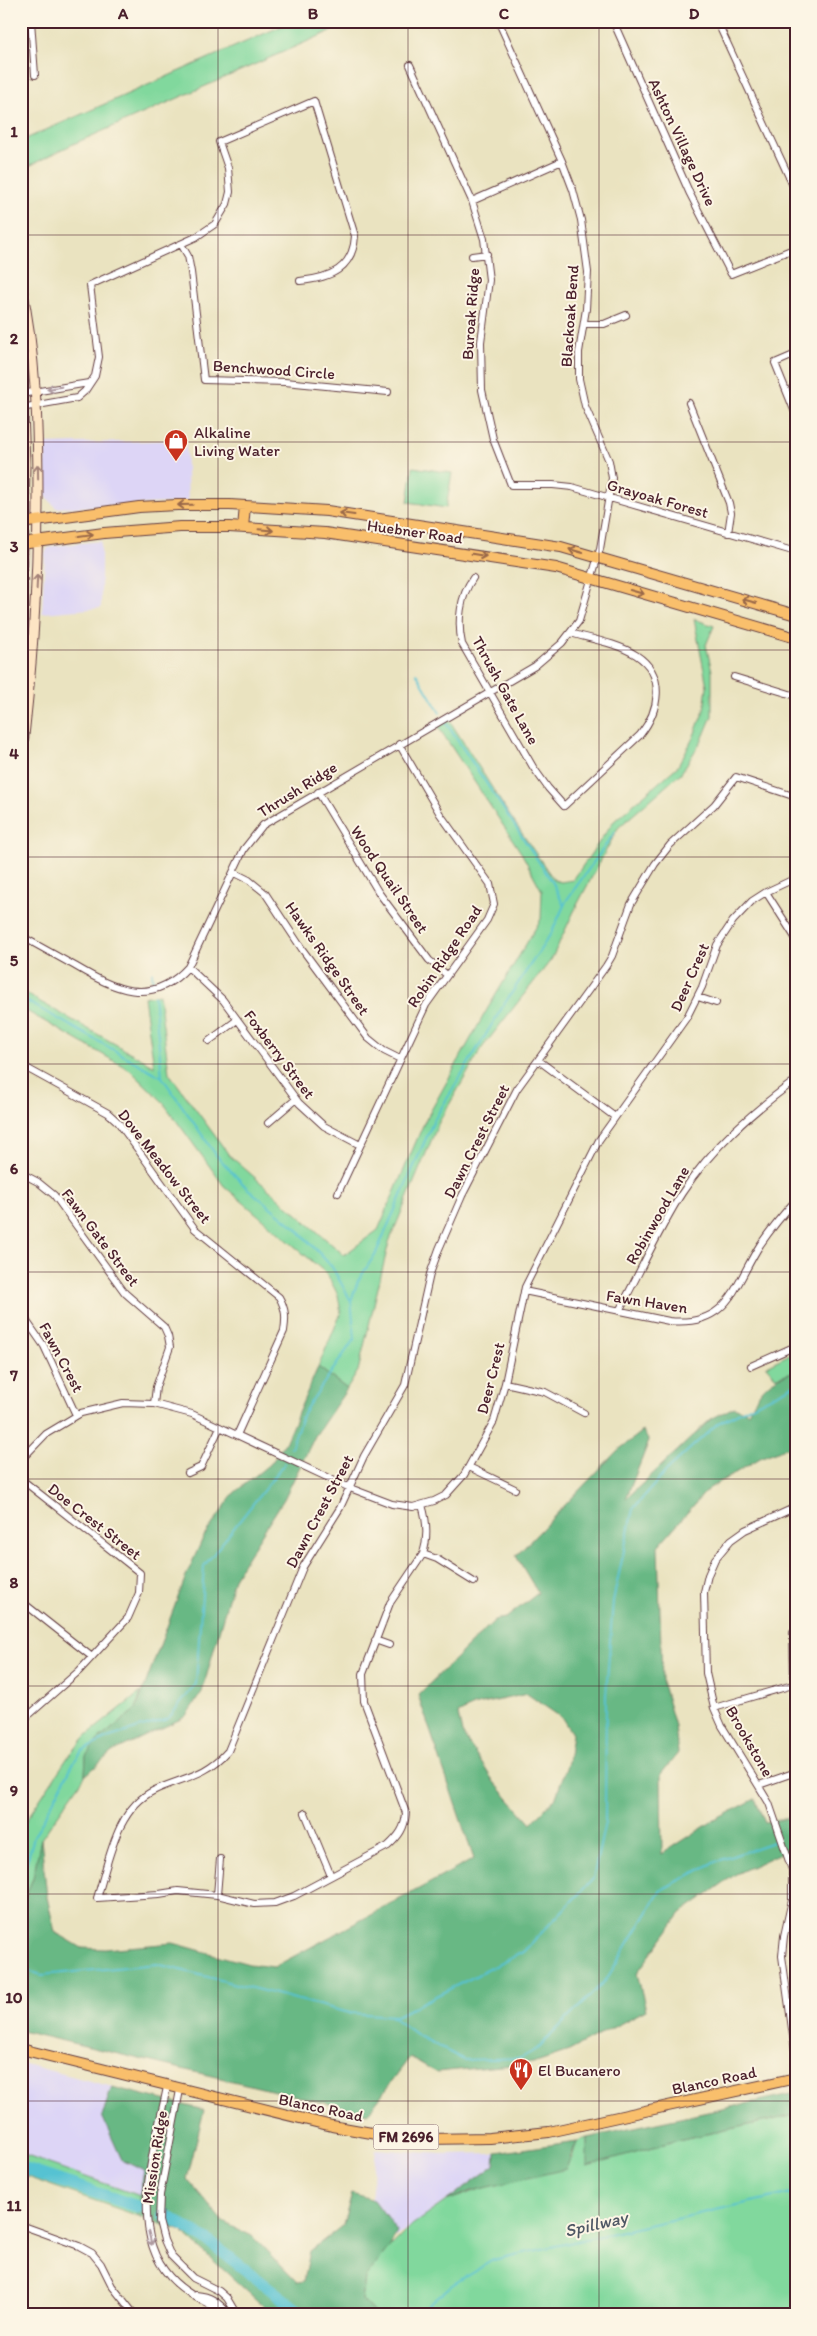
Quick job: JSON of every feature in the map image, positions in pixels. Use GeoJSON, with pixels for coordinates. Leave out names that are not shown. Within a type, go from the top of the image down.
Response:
{"type":"FeatureCollection","features":[{"type":"Feature","properties":{"kind":"main road"},"geometry":{"type":"LineString","coordinates":[[21,284],[31,337],[36,391],[38,520],[31,683],[21,760]]}},
{"type":"Feature","properties":{"kind":"main road"},"geometry":{"type":"LineString","coordinates":[[21,361],[23,394],[21,636]]}},
{"type":"Feature","properties":{"kind":"main road","name":"Huebner Road"},"geometry":{"type":"LineString","coordinates":[[23,523],[139,507],[230,505],[327,511],[561,547],[796,615]]}},
{"type":"Feature","properties":{"kind":"main road"},"geometry":{"type":"LineString","coordinates":[[243,528],[245,506]]}},
{"type":"Feature","properties":{"kind":"main road","name":"Huebner Road"},"geometry":{"type":"LineString","coordinates":[[23,544],[104,533],[170,528],[243,528],[326,533],[556,568],[796,638]]}},
{"type":"Feature","properties":{"kind":"main road"},"geometry":{"type":"LineString","coordinates":[[21,681],[31,683]]}},
{"type":"Feature","properties":{"kind":"main road","name":"Blanco Road"},"geometry":{"type":"LineString","coordinates":[[21,2049],[167,2087],[332,2126],[394,2137],[461,2140],[550,2132],[796,2078]]}},
{"type":"Feature","properties":{"kind":"street"},"geometry":{"type":"LineString","coordinates":[[31,21],[35,75]]}},
{"type":"Feature","properties":{"kind":"street"},"geometry":{"type":"LineString","coordinates":[[614,23],[622,21]]}},
{"type":"Feature","properties":{"kind":"street"},"geometry":{"type":"LineString","coordinates":[[717,21],[796,192]]}},
{"type":"Feature","properties":{"kind":"street","name":"Ashton Village Drive"},"geometry":{"type":"LineString","coordinates":[[614,23],[690,194],[731,274],[796,248]]}},
{"type":"Feature","properties":{"kind":"street","name":"Blackoak Bend"},"geometry":{"type":"LineString","coordinates":[[501,26],[562,161],[573,190],[586,250],[588,272],[584,324],[579,352],[579,379],[585,406],[609,461],[612,478],[610,498],[598,557]]}},
{"type":"Feature","properties":{"kind":"street","name":"Buroak Ridge"},"geometry":{"type":"LineString","coordinates":[[410,65],[479,219],[487,254],[489,280],[481,342],[482,390],[493,439],[511,485]]}},
{"type":"Feature","properties":{"kind":"street"},"geometry":{"type":"LineString","coordinates":[[23,408],[77,398],[95,376],[98,357],[90,285],[201,235],[215,224],[227,204],[230,180],[219,142],[314,101],[355,236],[354,248],[348,262],[339,270],[315,280],[300,281]]}},
{"type":"Feature","properties":{"kind":"street"},"geometry":{"type":"LineString","coordinates":[[472,200],[562,161]]}},
{"type":"Feature","properties":{"kind":"street","name":"Benchwood Circle"},"geometry":{"type":"LineString","coordinates":[[181,244],[188,256],[191,272],[204,380],[285,382],[388,392]]}},
{"type":"Feature","properties":{"kind":"street"},"geometry":{"type":"LineString","coordinates":[[472,256],[487,254]]}},
{"type":"Feature","properties":{"kind":"street"},"geometry":{"type":"LineString","coordinates":[[584,324],[604,324],[626,315]]}},
{"type":"Feature","properties":{"kind":"street"},"geometry":{"type":"LineString","coordinates":[[796,354],[775,363],[796,415]]}},
{"type":"Feature","properties":{"kind":"street"},"geometry":{"type":"LineString","coordinates":[[23,394],[89,383]]}},
{"type":"Feature","properties":{"kind":"street"},"geometry":{"type":"LineString","coordinates":[[71,386],[72,399]]}},
{"type":"Feature","properties":{"kind":"street"},"geometry":{"type":"LineString","coordinates":[[689,403],[729,503],[731,513],[728,533]]}},
{"type":"Feature","properties":{"kind":"street","name":"Grayoak Forest"},"geometry":{"type":"LineString","coordinates":[[511,485],[552,484],[572,487],[796,552]]}},
{"type":"Feature","properties":{"kind":"street","name":"Thrush Ridge"},"geometry":{"type":"LineString","coordinates":[[21,936],[119,989],[139,992],[155,989],[172,982],[188,967],[244,849],[260,829],[271,819],[545,660],[570,633],[579,620],[598,557]]}},
{"type":"Feature","properties":{"kind":"street","name":"Thrush Gate Lane"},"geometry":{"type":"LineString","coordinates":[[473,578],[464,593],[460,634],[466,654],[536,772],[564,806],[640,735],[648,724],[657,699],[654,679],[650,670],[636,655],[622,648],[570,633]]}},
{"type":"Feature","properties":{"kind":"street"},"geometry":{"type":"LineString","coordinates":[[734,677],[796,696]]}},
{"type":"Feature","properties":{"kind":"street","name":"Robin Ridge Road"},"geometry":{"type":"LineString","coordinates":[[338,1193],[426,1004],[487,920],[494,904],[494,894],[490,884],[440,814],[399,744]]}},
{"type":"Feature","properties":{"kind":"street","name":"Dawn Crest Street"},"geometry":{"type":"LineString","coordinates":[[423,1554],[390,1603],[363,1674],[363,1694],[406,1813],[405,1825],[398,1837],[388,1846],[294,1896],[275,1903],[254,1904],[217,1895],[178,1891],[97,1898],[118,1835],[128,1812],[137,1802],[154,1790],[208,1770],[228,1751],[303,1567],[340,1508],[364,1456],[405,1385],[430,1274],[462,1196],[518,1089],[612,956],[631,904],[655,864],[670,846],[714,805],[736,777],[796,797]]}},
{"type":"Feature","properties":{"kind":"street","name":"Wood Quail Street"},"geometry":{"type":"LineString","coordinates":[[318,792],[379,893],[429,960],[447,975]]}},
{"type":"Feature","properties":{"kind":"street","name":"Hawks Ridge Street"},"geometry":{"type":"LineString","coordinates":[[233,872],[249,880],[265,893],[302,949],[368,1038],[384,1051],[400,1059]]}},
{"type":"Feature","properties":{"kind":"street","name":"Deer Crest"},"geometry":{"type":"LineString","coordinates":[[21,1460],[46,1434],[76,1415],[94,1408],[116,1404],[154,1404],[178,1409],[350,1488],[392,1504],[406,1507],[422,1505],[440,1498],[452,1490],[469,1467],[494,1422],[505,1383],[524,1291],[530,1275],[599,1140],[687,1017],[698,997],[712,958],[724,933],[742,911],[766,892],[796,878]]}},
{"type":"Feature","properties":{"kind":"street"},"geometry":{"type":"LineString","coordinates":[[766,892],[796,939]]}},
{"type":"Feature","properties":{"kind":"street","name":"Foxberry Street"},"geometry":{"type":"LineString","coordinates":[[188,967],[211,987],[296,1099],[324,1126],[360,1145]]}},
{"type":"Feature","properties":{"kind":"street"},"geometry":{"type":"LineString","coordinates":[[698,997],[716,1003]]}},
{"type":"Feature","properties":{"kind":"street"},"geometry":{"type":"LineString","coordinates":[[209,1041],[237,1020]]}},
{"type":"Feature","properties":{"kind":"street"},"geometry":{"type":"LineString","coordinates":[[538,1060],[616,1117]]}},
{"type":"Feature","properties":{"kind":"street","name":"Dove Meadow Street"},"geometry":{"type":"LineString","coordinates":[[21,1065],[108,1113],[118,1122],[195,1229],[279,1297],[284,1306],[286,1316],[284,1331],[237,1435]]}},
{"type":"Feature","properties":{"kind":"street","name":"Robinwood Lane"},"geometry":{"type":"LineString","coordinates":[[619,1311],[682,1193],[706,1161],[745,1120],[796,1080]]}},
{"type":"Feature","properties":{"kind":"street"},"geometry":{"type":"LineString","coordinates":[[268,1123],[296,1099]]}},
{"type":"Feature","properties":{"kind":"street","name":"Fawn Gate Street"},"geometry":{"type":"LineString","coordinates":[[21,1173],[38,1182],[54,1195],[125,1293],[164,1327],[170,1347],[156,1386],[154,1404]]}},
{"type":"Feature","properties":{"kind":"street","name":"Fawn Haven"},"geometry":{"type":"LineString","coordinates":[[524,1291],[619,1311],[682,1322],[694,1322],[712,1315],[732,1296],[760,1245],[796,1200]]}},
{"type":"Feature","properties":{"kind":"street","name":"Fawn Crest"},"geometry":{"type":"LineString","coordinates":[[21,1313],[44,1346],[76,1415]]}},
{"type":"Feature","properties":{"kind":"street"},"geometry":{"type":"LineString","coordinates":[[751,1366],[796,1346]]}},
{"type":"Feature","properties":{"kind":"street"},"geometry":{"type":"LineString","coordinates":[[505,1383],[545,1392],[584,1413]]}},
{"type":"Feature","properties":{"kind":"street"},"geometry":{"type":"LineString","coordinates":[[188,1473],[201,1467],[220,1427]]}},
{"type":"Feature","properties":{"kind":"street"},"geometry":{"type":"LineString","coordinates":[[469,1467],[515,1489]]}},
{"type":"Feature","properties":{"kind":"street","name":"Doe Crest Street"},"geometry":{"type":"LineString","coordinates":[[21,1479],[140,1573],[139,1593],[132,1612],[69,1680],[21,1722]]}},
{"type":"Feature","properties":{"kind":"street"},"geometry":{"type":"LineString","coordinates":[[422,1505],[426,1525],[426,1545],[423,1554],[437,1559],[474,1582]]}},
{"type":"Feature","properties":{"kind":"street","name":"Brookstone"},"geometry":{"type":"LineString","coordinates":[[796,1507],[738,1534],[720,1552],[708,1575],[704,1592],[706,1673],[714,1708],[722,1726],[759,1785],[776,1821],[792,1870],[792,1900],[784,1936],[782,1956],[789,2001],[790,2029],[796,2058]]}},
{"type":"Feature","properties":{"kind":"street"},"geometry":{"type":"LineString","coordinates":[[21,1601],[92,1657]]}},
{"type":"Feature","properties":{"kind":"street"},"geometry":{"type":"LineString","coordinates":[[714,1708],[795,1684],[793,1632]]}},
{"type":"Feature","properties":{"kind":"street"},"geometry":{"type":"LineString","coordinates":[[375,1640],[389,1645]]}},
{"type":"Feature","properties":{"kind":"street"},"geometry":{"type":"LineString","coordinates":[[759,1785],[796,1772]]}},
{"type":"Feature","properties":{"kind":"street"},"geometry":{"type":"LineString","coordinates":[[305,1813],[332,1876]]}},
{"type":"Feature","properties":{"kind":"street"},"geometry":{"type":"LineString","coordinates":[[217,1895],[220,1859]]}},
{"type":"Feature","properties":{"kind":"street","name":"Brookstone"},"geometry":{"type":"LineString","coordinates":[[789,2001],[796,2017]]}},
{"type":"Feature","properties":{"kind":"street","name":"Mission Ridge"},"geometry":{"type":"LineString","coordinates":[[167,2087],[146,2203],[150,2242],[157,2260],[170,2278],[196,2296],[207,2296],[220,2303],[230,2314]]}},
{"type":"Feature","properties":{"kind":"street","name":"Mission Ridge"},"geometry":{"type":"LineString","coordinates":[[180,2090],[160,2196],[159,2221],[171,2256],[184,2271],[227,2298],[237,2315]]}},
{"type":"Feature","properties":{"kind":"street"},"geometry":{"type":"LineString","coordinates":[[153,2159],[166,2161]]}},
{"type":"Feature","properties":{"kind":"street"},"geometry":{"type":"LineString","coordinates":[[21,2225],[79,2246],[92,2254],[101,2264],[120,2298],[135,2315]]}},
{"type":"Feature","properties":{"kind":"street"},"geometry":{"type":"LineString","coordinates":[[196,2296],[202,2283]]}},
{"type":"Feature","properties":{"kind":"shaded area"},"geometry":{"type":"Polygon","coordinates":[[[186,440],[188,502],[56,508],[46,496],[45,444],[186,440]]]}},
{"type":"Feature","properties":{"kind":"shaded area"},"geometry":{"type":"Polygon","coordinates":[[[101,541],[101,608],[42,613],[45,553],[48,548],[101,541]]]}},
{"type":"Feature","properties":{"kind":"shaded area"},"geometry":{"type":"Polygon","coordinates":[[[21,2063],[155,2098],[140,2196],[21,2154],[21,2063]]]}},
{"type":"Feature","properties":{"kind":"shaded area"},"geometry":{"type":"Polygon","coordinates":[[[376,2149],[440,2154],[496,2153],[495,2165],[365,2259],[376,2149]]]}},
{"type":"Feature","properties":{"kind":"green space"},"geometry":{"type":"Polygon","coordinates":[[[293,21],[354,21],[71,145],[21,170],[21,141],[293,21]]]}},
{"type":"Feature","properties":{"kind":"green space"},"geometry":{"type":"Polygon","coordinates":[[[413,467],[452,473],[446,508],[408,502],[413,467]]]}},
{"type":"Feature","properties":{"kind":"green space"},"geometry":{"type":"Polygon","coordinates":[[[694,619],[714,626],[706,645],[712,671],[712,716],[702,740],[681,773],[618,828],[577,905],[551,960],[482,1048],[439,1122],[389,1242],[358,1371],[347,1389],[318,1367],[341,1313],[338,1295],[327,1274],[224,1186],[162,1101],[130,1070],[21,1008],[21,991],[154,1066],[144,997],[159,994],[169,1073],[229,1155],[344,1255],[378,1230],[424,1123],[485,1013],[541,919],[542,891],[522,854],[437,725],[448,718],[508,813],[554,880],[561,882],[573,880],[613,822],[678,766],[693,738],[704,710],[707,686],[694,619]]]}},
{"type":"Feature","properties":{"kind":"green space"},"geometry":{"type":"Polygon","coordinates":[[[796,1351],[796,1371],[776,1377],[766,1366],[796,1351]]]}},
{"type":"Feature","properties":{"kind":"green space"},"geometry":{"type":"Polygon","coordinates":[[[318,1367],[347,1389],[315,1436],[284,1499],[234,1578],[202,1692],[185,1717],[112,1752],[85,1776],[86,1756],[98,1740],[136,1709],[186,1576],[203,1538],[234,1493],[272,1462],[285,1443],[318,1367]]]}},
{"type":"Feature","properties":{"kind":"green space"},"geometry":{"type":"Polygon","coordinates":[[[796,1371],[796,1444],[762,1457],[708,1489],[658,1546],[662,1681],[675,1726],[678,1753],[661,1774],[662,1854],[713,1821],[755,1799],[765,1823],[796,1816],[796,1846],[736,1874],[681,1913],[637,1973],[646,2010],[569,2051],[533,2063],[436,2072],[410,2057],[368,2113],[21,2031],[21,1908],[33,1878],[41,1839],[47,1897],[55,1932],[82,1948],[105,1949],[173,1943],[249,1964],[274,1967],[474,1859],[418,1695],[495,1620],[506,1618],[538,1593],[516,1556],[617,1451],[643,1431],[649,1441],[626,1499],[711,1419],[734,1407],[748,1413],[766,1386],[786,1374],[796,1371]],[[527,1694],[473,1706],[458,1714],[462,1733],[494,1782],[531,1824],[556,1797],[568,1762],[572,1734],[562,1718],[527,1694]]]}},
{"type":"Feature","properties":{"kind":"green space"},"geometry":{"type":"Polygon","coordinates":[[[141,1692],[136,1709],[98,1740],[86,1756],[85,1776],[41,1839],[33,1878],[21,1908],[21,1832],[25,1822],[68,1757],[87,1735],[141,1692]]]}},
{"type":"Feature","properties":{"kind":"green space"},"geometry":{"type":"Polygon","coordinates":[[[112,2087],[204,2110],[187,2179],[223,2222],[252,2236],[297,2282],[304,2281],[310,2251],[343,2225],[352,2193],[374,2200],[397,2231],[389,2248],[365,2278],[362,2300],[376,2315],[273,2315],[181,2231],[136,2215],[144,2171],[122,2160],[102,2116],[112,2087]]]}},
{"type":"Feature","properties":{"kind":"green space"},"geometry":{"type":"Polygon","coordinates":[[[796,2093],[796,2115],[678,2140],[587,2166],[587,2138],[796,2093]]]}},
{"type":"Feature","properties":{"kind":"green space"},"geometry":{"type":"Polygon","coordinates":[[[796,2115],[796,2315],[376,2315],[362,2300],[365,2277],[389,2248],[412,2225],[446,2201],[572,2158],[577,2141],[587,2138],[588,2165],[678,2140],[796,2115]]]}},
{"type":"Feature","properties":{"kind":"green space"},"geometry":{"type":"Polygon","coordinates":[[[577,2141],[566,2169],[472,2191],[446,2201],[495,2165],[496,2153],[577,2141]]]}},
{"type":"Feature","properties":{"kind":"green space"},"geometry":{"type":"Polygon","coordinates":[[[21,2154],[140,2196],[136,2215],[21,2175],[21,2154]]]}},
{"type":"Feature","properties":{"kind":"waterway"},"geometry":{"type":"LineString","coordinates":[[416,673],[440,713]]}},
{"type":"Feature","properties":{"kind":"waterway"},"geometry":{"type":"LineString","coordinates":[[446,723],[553,883],[564,906]]}},
{"type":"Feature","properties":{"kind":"waterway"},"geometry":{"type":"LineString","coordinates":[[351,1301],[358,1281],[376,1253],[434,1120],[505,1003],[552,932],[566,901],[615,832]]}},
{"type":"Feature","properties":{"kind":"waterway"},"geometry":{"type":"LineString","coordinates":[[152,972],[153,984]]}},
{"type":"Feature","properties":{"kind":"waterway"},"geometry":{"type":"LineString","coordinates":[[154,995],[162,1077]]}},
{"type":"Feature","properties":{"kind":"waterway"},"geometry":{"type":"LineString","coordinates":[[21,998],[162,1077],[216,1155],[247,1188],[296,1228],[332,1267],[351,1301],[355,1338],[303,1413],[291,1448]]}},
{"type":"Feature","properties":{"kind":"waterway"},"geometry":{"type":"LineString","coordinates":[[21,1969],[42,1975],[157,1964],[350,2013],[396,2016],[523,1952],[593,1879],[605,1822],[606,1695],[613,1601],[633,1509],[668,1469],[718,1423],[796,1384]]}},
{"type":"Feature","properties":{"kind":"waterway"},"geometry":{"type":"LineString","coordinates":[[21,1883],[34,1837],[74,1762],[82,1751],[107,1738],[168,1719],[196,1684],[204,1566],[285,1463]]}},
{"type":"Feature","properties":{"kind":"waterway"},"geometry":{"type":"LineString","coordinates":[[787,1837],[796,1834]]}},
{"type":"Feature","properties":{"kind":"waterway"},"geometry":{"type":"LineString","coordinates":[[391,2016],[417,2035],[464,2060],[521,2058],[537,2049],[606,1980],[661,1890],[715,1862],[776,1841]]}},
{"type":"Feature","properties":{"kind":"waterway"},"geometry":{"type":"LineString","coordinates":[[21,2168],[139,2207]]}},
{"type":"Feature","properties":{"kind":"waterway","name":"Spillway"},"geometry":{"type":"LineString","coordinates":[[416,2315],[452,2285],[493,2260],[796,2192]]}},
{"type":"Feature","properties":{"kind":"waterway"},"geometry":{"type":"LineString","coordinates":[[164,2214],[207,2240],[304,2315]]}},
{"type":"Feature","properties":{"kind":"place","name":"Alkaline Living Water"},"geometry":{"type":"Point","coordinates":[176,462]}},
{"type":"Feature","properties":{"kind":"place","name":"El Bucanero"},"geometry":{"type":"Point","coordinates":[521,2091]}}]}
